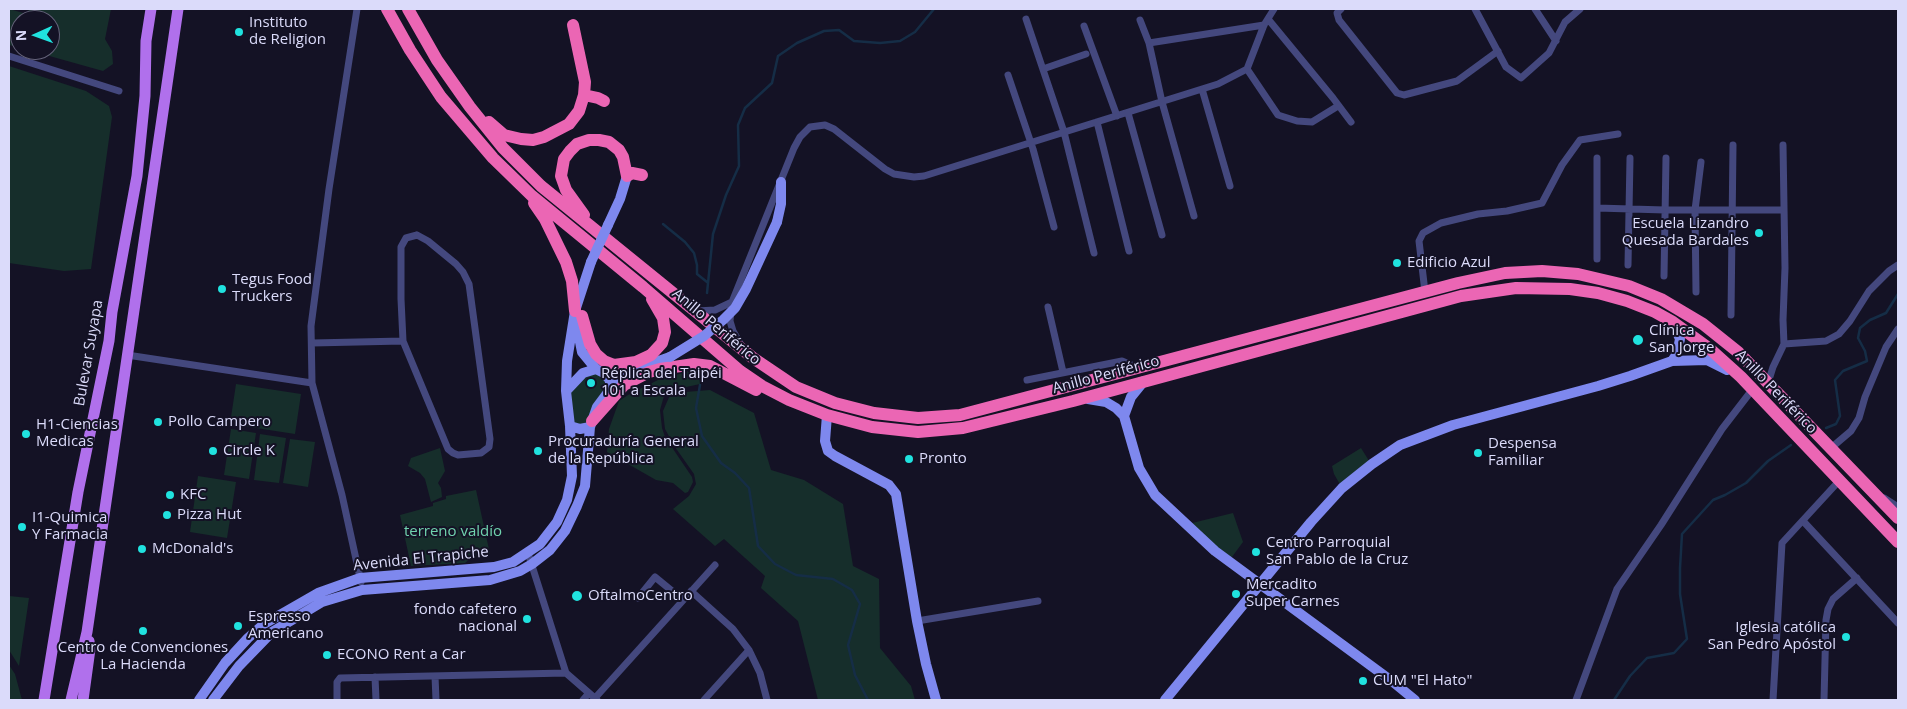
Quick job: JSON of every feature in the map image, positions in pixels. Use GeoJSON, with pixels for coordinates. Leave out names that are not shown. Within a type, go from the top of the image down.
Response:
{"type":"FeatureCollection","features":[{"type":"Feature","properties":{"kind":"highway","name":"Anillo Periférico"},"geometry":{"type":"LineString","coordinates":[[387,9],[410,50],[441,97],[493,158],[524,188],[740,371],[782,397],[822,413],[872,427],[918,432],[963,428],[1073,401],[1461,296],[1516,288],[1570,289],[1627,300],[1673,322],[1710,349],[1741,378],[1898,542]]}},
{"type":"Feature","properties":{"kind":"highway","name":"Anillo Periférico"},"geometry":{"type":"LineString","coordinates":[[408,9],[437,60],[470,107],[503,148],[535,180],[744,350],[796,388],[835,404],[874,413],[918,418],[960,414],[1425,292],[1505,273],[1542,271],[1578,274],[1629,286],[1661,299],[1703,324],[1738,352],[1898,518]]}},
{"type":"Feature","properties":{"kind":"highway"},"geometry":{"type":"LineString","coordinates":[[470,107],[504,134],[521,139],[533,140],[544,137],[569,124],[579,111],[584,95],[585,82],[573,25]]}},
{"type":"Feature","properties":{"kind":"highway"},"geometry":{"type":"LineString","coordinates":[[584,95],[598,98],[604,102]]}},
{"type":"Feature","properties":{"kind":"highway"},"geometry":{"type":"LineString","coordinates":[[592,227],[563,183],[562,167],[570,151],[577,144],[589,140],[609,142],[623,156],[626,176],[632,172],[642,175]]}},
{"type":"Feature","properties":{"kind":"highway"},"geometry":{"type":"LineString","coordinates":[[524,188],[545,219],[566,262],[579,314],[590,344],[596,354],[604,361],[621,365],[636,362],[651,355],[662,343],[665,332],[663,318],[643,287]]}},
{"type":"Feature","properties":{"kind":"highway"},"geometry":{"type":"LineString","coordinates":[[591,424],[624,384],[655,371],[694,364],[710,366],[780,404],[795,410],[822,413]]}},
{"type":"Feature","properties":{"kind":"main road","name":"Bulevar Suyapa"},"geometry":{"type":"LineString","coordinates":[[44,700],[78,492],[109,341],[112,312],[137,176],[145,96],[146,41],[151,9]]}},
{"type":"Feature","properties":{"kind":"main road"},"geometry":{"type":"LineString","coordinates":[[174,9],[176,23]]}},
{"type":"Feature","properties":{"kind":"main road"},"geometry":{"type":"LineString","coordinates":[[71,700],[87,632],[178,9]]}},
{"type":"Feature","properties":{"kind":"main road","name":"Avenida El Trapiche"},"geometry":{"type":"LineString","coordinates":[[199,700],[225,663],[248,638],[264,624],[318,593],[360,578],[494,567],[513,562],[540,544],[557,522],[567,500],[572,476],[570,426],[566,391],[566,361],[591,262],[620,199],[626,176]]}},
{"type":"Feature","properties":{"kind":"main road","name":"Avenida El Trapiche"},"geometry":{"type":"LineString","coordinates":[[213,700],[239,666],[272,632],[322,602],[362,590],[490,580],[520,571],[550,550],[565,531],[584,486],[591,424],[597,407],[612,387],[625,376],[642,367],[670,357],[704,336],[735,308],[777,222],[781,204],[781,182]]}},
{"type":"Feature","properties":{"kind":"main road"},"geometry":{"type":"LineString","coordinates":[[579,314],[579,338],[582,352],[596,369],[604,373],[612,387]]}},
{"type":"Feature","properties":{"kind":"main road"},"geometry":{"type":"LineString","coordinates":[[1672,361],[1677,354],[1680,339],[1673,322]]}},
{"type":"Feature","properties":{"kind":"main road"},"geometry":{"type":"LineString","coordinates":[[1165,700],[1311,522],[1342,488],[1400,445],[1453,425],[1630,376],[1672,361],[1706,360],[1721,366],[1741,378]]}},
{"type":"Feature","properties":{"kind":"main road"},"geometry":{"type":"LineString","coordinates":[[566,391],[582,373],[596,369]]}},
{"type":"Feature","properties":{"kind":"main road"},"geometry":{"type":"LineString","coordinates":[[1124,416],[1131,397],[1144,382]]}},
{"type":"Feature","properties":{"kind":"main road"},"geometry":{"type":"LineString","coordinates":[[1073,401],[1084,398],[1095,399],[1106,402],[1116,408],[1124,416],[1139,468],[1155,495],[1215,551],[1415,700]]}},
{"type":"Feature","properties":{"kind":"main road"},"geometry":{"type":"LineString","coordinates":[[822,413],[828,451],[889,485],[896,494],[917,621],[936,700]]}},
{"type":"Feature","properties":{"kind":"main road"},"geometry":{"type":"LineString","coordinates":[[570,426],[580,429],[591,424]]}},
{"type":"Feature","properties":{"kind":"main road"},"geometry":{"type":"LineString","coordinates":[[84,700],[90,649],[87,632]]}},
{"type":"Feature","properties":{"kind":"main road"},"geometry":{"type":"LineString","coordinates":[[204,700],[214,687],[225,663]]}},
{"type":"Feature","properties":{"kind":"street"},"geometry":{"type":"LineString","coordinates":[[357,9],[313,308],[312,383],[342,495],[362,590]]}},
{"type":"Feature","properties":{"kind":"street"},"geometry":{"type":"LineString","coordinates":[[355,17],[365,9]]}},
{"type":"Feature","properties":{"kind":"street"},"geometry":{"type":"LineString","coordinates":[[744,350],[733,331],[730,321],[732,302],[800,137],[810,127],[826,125],[834,129],[894,174],[909,177],[936,173],[1218,84],[1247,69],[1266,22],[1274,9]]}},
{"type":"Feature","properties":{"kind":"street"},"geometry":{"type":"LineString","coordinates":[[1341,9],[1337,13],[1339,20],[1397,93],[1404,95],[1457,80],[1498,51]]}},
{"type":"Feature","properties":{"kind":"street"},"geometry":{"type":"LineString","coordinates":[[1475,9],[1506,67],[1521,78],[1549,53],[1564,22],[1580,9]]}},
{"type":"Feature","properties":{"kind":"street"},"geometry":{"type":"LineString","coordinates":[[1535,9],[1556,41]]}},
{"type":"Feature","properties":{"kind":"street"},"geometry":{"type":"LineString","coordinates":[[1026,19],[1064,132],[1094,253]]}},
{"type":"Feature","properties":{"kind":"street"},"geometry":{"type":"LineString","coordinates":[[1140,20],[1149,43],[1162,102],[1194,216]]}},
{"type":"Feature","properties":{"kind":"street"},"geometry":{"type":"LineString","coordinates":[[1149,43],[1266,22]]}},
{"type":"Feature","properties":{"kind":"street"},"geometry":{"type":"LineString","coordinates":[[1266,22],[1351,122]]}},
{"type":"Feature","properties":{"kind":"street"},"geometry":{"type":"LineString","coordinates":[[1084,26],[1117,116]]}},
{"type":"Feature","properties":{"kind":"street"},"geometry":{"type":"LineString","coordinates":[[1043,69],[1086,54]]}},
{"type":"Feature","properties":{"kind":"street"},"geometry":{"type":"LineString","coordinates":[[9,56],[119,91]]}},
{"type":"Feature","properties":{"kind":"street"},"geometry":{"type":"LineString","coordinates":[[1247,69],[1278,115],[1297,121],[1312,122],[1338,106]]}},
{"type":"Feature","properties":{"kind":"street"},"geometry":{"type":"LineString","coordinates":[[1008,75],[1031,143],[1054,227]]}},
{"type":"Feature","properties":{"kind":"street"},"geometry":{"type":"LineString","coordinates":[[1202,89],[1230,186]]}},
{"type":"Feature","properties":{"kind":"street"},"geometry":{"type":"LineString","coordinates":[[1128,113],[1162,234]]}},
{"type":"Feature","properties":{"kind":"street"},"geometry":{"type":"LineString","coordinates":[[1097,122],[1129,252]]}},
{"type":"Feature","properties":{"kind":"street"},"geometry":{"type":"LineString","coordinates":[[1425,292],[1419,242],[1423,233],[1441,223],[1478,214],[1507,211],[1542,203],[1562,165],[1580,140],[1618,134]]}},
{"type":"Feature","properties":{"kind":"street"},"geometry":{"type":"LineString","coordinates":[[1731,315],[1733,145]]}},
{"type":"Feature","properties":{"kind":"street"},"geometry":{"type":"LineString","coordinates":[[1768,384],[1773,367],[1784,344],[1783,145]]}},
{"type":"Feature","properties":{"kind":"street"},"geometry":{"type":"LineString","coordinates":[[1597,158],[1597,259]]}},
{"type":"Feature","properties":{"kind":"street"},"geometry":{"type":"LineString","coordinates":[[1628,265],[1630,158]]}},
{"type":"Feature","properties":{"kind":"street"},"geometry":{"type":"LineString","coordinates":[[1664,276],[1666,158]]}},
{"type":"Feature","properties":{"kind":"street"},"geometry":{"type":"LineString","coordinates":[[1696,292],[1695,210],[1700,162]]}},
{"type":"Feature","properties":{"kind":"street"},"geometry":{"type":"LineString","coordinates":[[1597,208],[1784,210]]}},
{"type":"Feature","properties":{"kind":"street"},"geometry":{"type":"LineString","coordinates":[[417,235],[428,240],[456,264],[463,272],[469,284],[490,431],[490,445],[487,450],[465,456],[453,453],[448,449],[403,341],[401,247],[406,238],[417,235]]}},
{"type":"Feature","properties":{"kind":"street"},"geometry":{"type":"LineString","coordinates":[[1784,344],[1826,341],[1839,334],[1850,322],[1869,291],[1898,265]]}},
{"type":"Feature","properties":{"kind":"street"},"geometry":{"type":"LineString","coordinates":[[696,311],[715,310],[732,302]]}},
{"type":"Feature","properties":{"kind":"street"},"geometry":{"type":"LineString","coordinates":[[1048,307],[1063,372]]}},
{"type":"Feature","properties":{"kind":"street"},"geometry":{"type":"LineString","coordinates":[[1831,448],[1851,431],[1859,418],[1865,396],[1886,347],[1898,329]]}},
{"type":"Feature","properties":{"kind":"street"},"geometry":{"type":"LineString","coordinates":[[312,343],[403,341]]}},
{"type":"Feature","properties":{"kind":"street"},"geometry":{"type":"LineString","coordinates":[[127,355],[312,383]]}},
{"type":"Feature","properties":{"kind":"street"},"geometry":{"type":"LineString","coordinates":[[1027,380],[1122,361],[1138,367]]}},
{"type":"Feature","properties":{"kind":"street"},"geometry":{"type":"LineString","coordinates":[[1576,700],[1617,589],[1661,525],[1722,429],[1752,390]]}},
{"type":"Feature","properties":{"kind":"street"},"geometry":{"type":"LineString","coordinates":[[1773,700],[1782,543],[1840,481]]}},
{"type":"Feature","properties":{"kind":"street"},"geometry":{"type":"LineString","coordinates":[[1873,491],[1898,507]]}},
{"type":"Feature","properties":{"kind":"street"},"geometry":{"type":"LineString","coordinates":[[1803,520],[1898,623]]}},
{"type":"Feature","properties":{"kind":"street"},"geometry":{"type":"LineString","coordinates":[[528,553],[566,674],[594,697]]}},
{"type":"Feature","properties":{"kind":"street"},"geometry":{"type":"LineString","coordinates":[[583,700],[594,697],[715,565]]}},
{"type":"Feature","properties":{"kind":"street"},"geometry":{"type":"LineString","coordinates":[[638,598],[655,577],[682,600]]}},
{"type":"Feature","properties":{"kind":"street"},"geometry":{"type":"LineString","coordinates":[[1824,700],[1826,620],[1828,610],[1833,599],[1857,578]]}},
{"type":"Feature","properties":{"kind":"street"},"geometry":{"type":"LineString","coordinates":[[691,590],[733,629],[749,650],[760,673],[766,700]]}},
{"type":"Feature","properties":{"kind":"street"},"geometry":{"type":"LineString","coordinates":[[917,621],[1038,601]]}},
{"type":"Feature","properties":{"kind":"street"},"geometry":{"type":"LineString","coordinates":[[704,700],[749,650]]}},
{"type":"Feature","properties":{"kind":"street"},"geometry":{"type":"LineString","coordinates":[[337,700],[337,682],[340,678],[566,674]]}},
{"type":"Feature","properties":{"kind":"street"},"geometry":{"type":"LineString","coordinates":[[435,676],[436,700]]}},
{"type":"Feature","properties":{"kind":"street"},"geometry":{"type":"LineString","coordinates":[[375,677],[376,700]]}},
{"type":"Feature","properties":{"kind":"green space"},"geometry":{"type":"Polygon","coordinates":[[[9,9],[13,10],[10,10],[9,45],[9,9]]]}},
{"type":"Feature","properties":{"kind":"green space"},"geometry":{"type":"Polygon","coordinates":[[[29,9],[111,9],[105,39],[112,51],[113,64],[103,71],[60,59],[60,10],[29,9]]]}},
{"type":"Feature","properties":{"kind":"green space"},"geometry":{"type":"Polygon","coordinates":[[[9,66],[86,91],[109,106],[112,117],[91,269],[64,271],[9,263],[9,66]]]}},
{"type":"Feature","properties":{"kind":"green space"},"geometry":{"type":"Polygon","coordinates":[[[699,369],[700,384],[668,391],[664,396],[660,410],[665,437],[692,477],[693,482],[688,492],[685,493],[673,483],[656,480],[607,452],[609,429],[619,401],[628,395],[660,379],[699,369]]]}},
{"type":"Feature","properties":{"kind":"green space"},"geometry":{"type":"Polygon","coordinates":[[[600,373],[608,388],[589,424],[573,425],[570,390],[582,376],[600,373]]]}},
{"type":"Feature","properties":{"kind":"green space"},"geometry":{"type":"Polygon","coordinates":[[[236,384],[301,394],[295,434],[230,424],[236,384]]]}},
{"type":"Feature","properties":{"kind":"green space"},"geometry":{"type":"Polygon","coordinates":[[[710,390],[754,413],[771,470],[804,480],[843,504],[853,566],[879,579],[880,648],[911,686],[915,700],[818,700],[798,621],[761,588],[765,576],[724,539],[715,546],[673,509],[689,496],[696,484],[694,474],[665,429],[663,411],[670,395],[710,390]]]}},
{"type":"Feature","properties":{"kind":"green space"},"geometry":{"type":"Polygon","coordinates":[[[231,429],[256,433],[249,479],[224,475],[231,429]]]}},
{"type":"Feature","properties":{"kind":"green space"},"geometry":{"type":"Polygon","coordinates":[[[260,434],[286,438],[279,483],[254,480],[260,434]]]}},
{"type":"Feature","properties":{"kind":"green space"},"geometry":{"type":"Polygon","coordinates":[[[290,439],[315,442],[308,487],[283,483],[290,439]]]}},
{"type":"Feature","properties":{"kind":"green space"},"geometry":{"type":"Polygon","coordinates":[[[440,448],[445,471],[438,483],[441,488],[442,497],[431,502],[425,479],[420,473],[408,466],[411,458],[440,448]]]}},
{"type":"Feature","properties":{"kind":"green space"},"geometry":{"type":"Polygon","coordinates":[[[1361,448],[1371,464],[1342,488],[1332,466],[1361,448]]]}},
{"type":"Feature","properties":{"kind":"green space"},"geometry":{"type":"Polygon","coordinates":[[[198,476],[236,482],[227,538],[190,532],[198,476]]]}},
{"type":"Feature","properties":{"kind":"green space","name":"terreno valdío"},"geometry":{"type":"Polygon","coordinates":[[[476,490],[490,554],[472,557],[465,563],[411,566],[400,515],[433,506],[433,503],[446,499],[446,496],[476,490]]]}},
{"type":"Feature","properties":{"kind":"green space"},"geometry":{"type":"Polygon","coordinates":[[[1233,513],[1243,542],[1229,561],[1188,524],[1233,513]]]}},
{"type":"Feature","properties":{"kind":"green space"},"geometry":{"type":"Polygon","coordinates":[[[9,596],[29,598],[19,666],[9,650],[9,596]]]}},
{"type":"Feature","properties":{"kind":"green space"},"geometry":{"type":"Polygon","coordinates":[[[9,665],[15,674],[22,700],[9,700],[9,665]]]}},
{"type":"Feature","properties":{"kind":"waterway"},"geometry":{"type":"LineString","coordinates":[[707,293],[713,234],[726,195],[739,166],[738,125],[745,108],[772,83],[778,56],[797,43],[824,31],[839,30],[854,41],[880,43],[900,41],[915,32],[934,9]]}},
{"type":"Feature","properties":{"kind":"waterway"},"geometry":{"type":"LineString","coordinates":[[663,224],[685,242],[694,253],[697,274],[707,282]]}},
{"type":"Feature","properties":{"kind":"waterway"},"geometry":{"type":"LineString","coordinates":[[1826,428],[1836,424],[1840,416],[1835,380],[1843,371],[1867,361],[1865,351],[1858,338],[1860,328],[1870,320],[1886,313],[1898,294]]}},
{"type":"Feature","properties":{"kind":"waterway"},"geometry":{"type":"LineString","coordinates":[[700,385],[696,408],[702,436],[721,463],[735,473],[749,488],[758,546],[775,564],[796,575],[833,579],[852,590],[860,604],[848,645],[855,675],[868,700]]}},
{"type":"Feature","properties":{"kind":"waterway"},"geometry":{"type":"LineString","coordinates":[[1614,700],[1630,676],[1647,658],[1674,653],[1687,639],[1680,594],[1682,534],[1713,500],[1746,483],[1768,461],[1791,445]]}},
{"type":"Feature","properties":{"kind":"place","name":"Instituto de Religion"},"geometry":{"type":"Point","coordinates":[239,32]}},
{"type":"Feature","properties":{"kind":"place","name":"Escuela Lizandro Quesada Bardales"},"geometry":{"type":"Point","coordinates":[1759,233]}},
{"type":"Feature","properties":{"kind":"place","name":"Edificio Azul"},"geometry":{"type":"Point","coordinates":[1397,263]}},
{"type":"Feature","properties":{"kind":"place","name":"Tegus Food Truckers"},"geometry":{"type":"Point","coordinates":[222,289]}},
{"type":"Feature","properties":{"kind":"place","name":"Clínica San Jorge"},"geometry":{"type":"Point","coordinates":[1638,340]}},
{"type":"Feature","properties":{"kind":"place","name":"Réplica del Taipéi 101 a Escala"},"geometry":{"type":"Point","coordinates":[591,383]}},
{"type":"Feature","properties":{"kind":"place","name":"Pollo Campero"},"geometry":{"type":"Point","coordinates":[158,422]}},
{"type":"Feature","properties":{"kind":"place","name":"H1-Ciencias Medicas"},"geometry":{"type":"Point","coordinates":[26,434]}},
{"type":"Feature","properties":{"kind":"place","name":"Circle K"},"geometry":{"type":"Point","coordinates":[213,451]}},
{"type":"Feature","properties":{"kind":"place","name":"Procuraduría General de la República"},"geometry":{"type":"Point","coordinates":[538,451]}},
{"type":"Feature","properties":{"kind":"place","name":"Despensa Familiar"},"geometry":{"type":"Point","coordinates":[1478,453]}},
{"type":"Feature","properties":{"kind":"place","name":"Pronto"},"geometry":{"type":"Point","coordinates":[909,459]}},
{"type":"Feature","properties":{"kind":"place","name":"KFC"},"geometry":{"type":"Point","coordinates":[170,495]}},
{"type":"Feature","properties":{"kind":"place","name":"Pizza Hut"},"geometry":{"type":"Point","coordinates":[167,515]}},
{"type":"Feature","properties":{"kind":"place","name":"I1-Quimica Y Farmacia"},"geometry":{"type":"Point","coordinates":[22,527]}},
{"type":"Feature","properties":{"kind":"place","name":"McDonald's"},"geometry":{"type":"Point","coordinates":[142,549]}},
{"type":"Feature","properties":{"kind":"place","name":"Centro Parroquial San Pablo de la Cruz"},"geometry":{"type":"Point","coordinates":[1256,552]}},
{"type":"Feature","properties":{"kind":"place","name":"Mercadito Super Carnes"},"geometry":{"type":"Point","coordinates":[1236,594]}},
{"type":"Feature","properties":{"kind":"place","name":"OftalmoCentro"},"geometry":{"type":"Point","coordinates":[577,596]}},
{"type":"Feature","properties":{"kind":"place","name":"fondo cafetero nacional"},"geometry":{"type":"Point","coordinates":[527,619]}},
{"type":"Feature","properties":{"kind":"place","name":"Espresso Americano"},"geometry":{"type":"Point","coordinates":[238,626]}},
{"type":"Feature","properties":{"kind":"place","name":"Centro de Convenciones La Hacienda"},"geometry":{"type":"Point","coordinates":[143,631]}},
{"type":"Feature","properties":{"kind":"place","name":"Iglesia católica San Pedro Apóstol"},"geometry":{"type":"Point","coordinates":[1846,637]}},
{"type":"Feature","properties":{"kind":"place","name":"ECONO Rent a Car"},"geometry":{"type":"Point","coordinates":[327,655]}},
{"type":"Feature","properties":{"kind":"place","name":"CUM \"El Hato\""},"geometry":{"type":"Point","coordinates":[1363,681]}}]}
